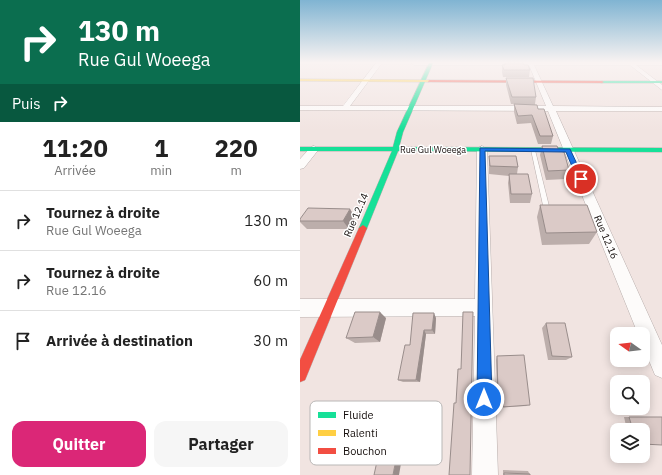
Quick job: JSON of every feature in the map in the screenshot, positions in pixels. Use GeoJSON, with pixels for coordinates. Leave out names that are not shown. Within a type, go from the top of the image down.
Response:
{"type":"FeatureCollection","features":[{"type":"Feature","properties":{"kind":"street"},"geometry":{"type":"LineString","coordinates":[[345,108],[361,85]]}},
{"type":"Feature","properties":{"kind":"street","name":"Rue 12.14"},"geometry":{"type":"LineString","coordinates":[[300,375],[396,149],[400,132],[422,85]]}},
{"type":"Feature","properties":{"kind":"street","name":"Rue 12.16"},"geometry":{"type":"LineString","coordinates":[[540,85],[662,368]]}},
{"type":"Feature","properties":{"kind":"street"},"geometry":{"type":"LineString","coordinates":[[300,108],[662,109]]}},
{"type":"Feature","properties":{"kind":"street","name":"Rue Gul Woeega"},"geometry":{"type":"LineString","coordinates":[[300,149],[662,150]]}},
{"type":"Feature","properties":{"kind":"street"},"geometry":{"type":"LineString","coordinates":[[300,166],[314,149]]}},
{"type":"Feature","properties":{"kind":"street"},"geometry":{"type":"LineString","coordinates":[[482,149],[485,475]]}},
{"type":"Feature","properties":{"kind":"street"},"geometry":{"type":"LineString","coordinates":[[300,308],[484,307]]}},
{"type":"Feature","properties":{"kind":"lane"},"geometry":{"type":"LineString","coordinates":[[533,150],[547,210]]}},
{"type":"Feature","properties":{"kind":"building"},"geometry":{"type":"Polygon","coordinates":[[[508,85],[534,85],[536,97],[512,97],[508,85]]]}},
{"type":"Feature","properties":{"kind":"building"},"geometry":{"type":"Polygon","coordinates":[[[514,104],[537,105],[538,109],[544,109],[553,136],[540,136],[532,115],[518,116],[514,104]]]}},
{"type":"Feature","properties":{"kind":"building"},"geometry":{"type":"Polygon","coordinates":[[[542,146],[557,146],[559,151],[564,152],[569,170],[548,171],[542,146]]]}},
{"type":"Feature","properties":{"kind":"building"},"geometry":{"type":"Polygon","coordinates":[[[489,156],[516,156],[518,167],[490,166],[489,156]]]}},
{"type":"Feature","properties":{"kind":"building"},"geometry":{"type":"Polygon","coordinates":[[[509,174],[528,174],[532,194],[511,194],[509,174]]]}},
{"type":"Feature","properties":{"kind":"building"},"geometry":{"type":"Polygon","coordinates":[[[540,205],[587,205],[597,232],[546,233],[540,205]]]}},
{"type":"Feature","properties":{"kind":"building"},"geometry":{"type":"Polygon","coordinates":[[[308,208],[350,209],[343,221],[300,221],[308,208]]]}},
{"type":"Feature","properties":{"kind":"building"},"geometry":{"type":"Polygon","coordinates":[[[355,312],[380,312],[373,337],[346,338],[355,312]]]}},
{"type":"Feature","properties":{"kind":"building"},"geometry":{"type":"Polygon","coordinates":[[[463,312],[473,312],[470,475],[449,475],[454,403],[456,403],[458,369],[461,369],[463,312]]]}},
{"type":"Feature","properties":{"kind":"building"},"geometry":{"type":"Polygon","coordinates":[[[413,313],[434,313],[432,330],[424,330],[416,380],[398,380],[405,345],[410,345],[413,313]]]}},
{"type":"Feature","properties":{"kind":"building"},"geometry":{"type":"Polygon","coordinates":[[[546,323],[565,323],[572,357],[552,356],[546,323]]]}},
{"type":"Feature","properties":{"kind":"building"},"geometry":{"type":"Polygon","coordinates":[[[524,355],[530,405],[503,407],[502,394],[498,394],[497,356],[524,355]]]}},
{"type":"Feature","properties":{"kind":"building"},"geometry":{"type":"Polygon","coordinates":[[[629,417],[662,417],[662,445],[650,444],[650,423],[631,423],[629,417]]]}},
{"type":"Feature","properties":{"kind":"building"},"geometry":{"type":"Polygon","coordinates":[[[376,465],[395,465],[393,475],[374,475],[376,465]]]}},
{"type":"Feature","properties":{"kind":"building"},"geometry":{"type":"Polygon","coordinates":[[[504,473],[530,474],[530,475],[504,475],[504,473]]]}},
{"type":"Feature","properties":{"kind":"traffic: fast"},"geometry":{"type":"LineString","coordinates":[[363,228],[396,149],[400,132],[421,85]]}},
{"type":"Feature","properties":{"kind":"traffic: fast"},"geometry":{"type":"LineString","coordinates":[[300,149],[662,150]]}},
{"type":"Feature","properties":{"kind":"traffic: jam"},"geometry":{"type":"LineString","coordinates":[[300,375],[363,228]]}},
{"type":"Feature","properties":{"kind":"route"},"geometry":{"type":"LineString","coordinates":[[484,399],[482,149],[568,150],[581,179]]}}]}
